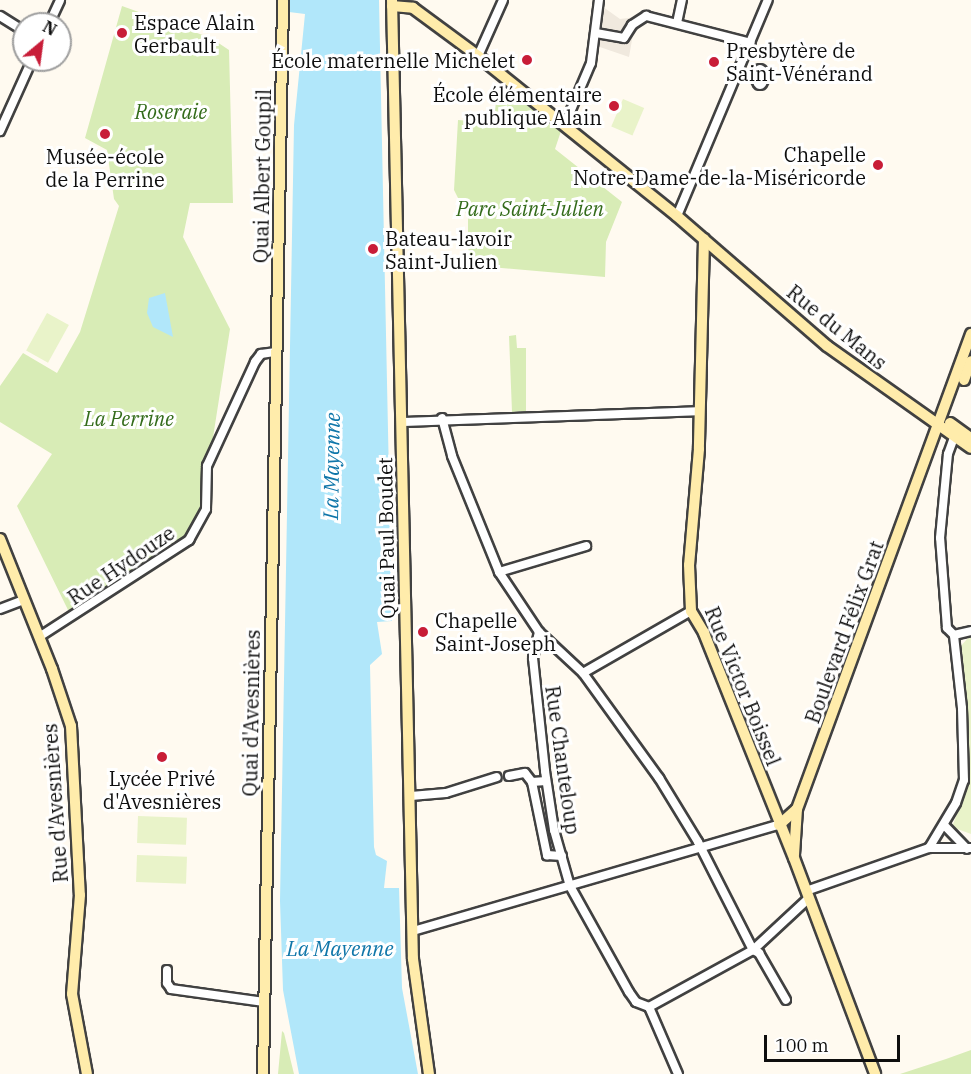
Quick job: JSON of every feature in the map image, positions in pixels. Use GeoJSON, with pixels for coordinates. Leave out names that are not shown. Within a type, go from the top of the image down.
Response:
{"type":"FeatureCollection","features":[{"type":"Feature","properties":{"kind":"street","name":"Quai Albert Goupil"},"geometry":{"type":"LineString","coordinates":[[276,352],[283,0]]}},
{"type":"Feature","properties":{"kind":"street"},"geometry":{"type":"LineString","coordinates":[[478,56],[503,0]]}},
{"type":"Feature","properties":{"kind":"street"},"geometry":{"type":"LineString","coordinates":[[565,124],[591,63],[599,0]]}},
{"type":"Feature","properties":{"kind":"street"},"geometry":{"type":"LineString","coordinates":[[677,23],[682,0]]}},
{"type":"Feature","properties":{"kind":"street"},"geometry":{"type":"LineString","coordinates":[[677,216],[768,0]]}},
{"type":"Feature","properties":{"kind":"street","name":"Rue du Mans"},"geometry":{"type":"LineString","coordinates":[[392,3],[413,8],[478,56],[677,216],[827,346],[948,426]]}},
{"type":"Feature","properties":{"kind":"street","name":"Quai Paul Boudet"},"geometry":{"type":"LineString","coordinates":[[392,3],[411,796],[412,931],[415,990],[429,1074]]}},
{"type":"Feature","properties":{"kind":"street"},"geometry":{"type":"LineString","coordinates":[[596,33],[624,38],[632,25],[646,16],[751,43]]}},
{"type":"Feature","properties":{"kind":"street"},"geometry":{"type":"LineString","coordinates":[[742,65],[756,70]]}},
{"type":"Feature","properties":{"kind":"street"},"geometry":{"type":"LineString","coordinates":[[0,131],[27,72]]}},
{"type":"Feature","properties":{"kind":"street","name":"Rue Victor Boissel"},"geometry":{"type":"LineString","coordinates":[[704,239],[700,411],[689,565],[691,611],[704,633],[794,858],[875,1074]]}},
{"type":"Feature","properties":{"kind":"street","name":"Boulevard Félix Grat"},"geometry":{"type":"LineString","coordinates":[[948,426],[971,334]]}},
{"type":"Feature","properties":{"kind":"street","name":"Rue Hydouze"},"geometry":{"type":"LineString","coordinates":[[39,637],[189,540],[206,508],[207,466],[255,362],[261,354],[276,352]]}},
{"type":"Feature","properties":{"kind":"street","name":"Quai d'Avesnières"},"geometry":{"type":"LineString","coordinates":[[262,1074],[276,352]]}},
{"type":"Feature","properties":{"kind":"street","name":"Boulevard Félix Grat"},"geometry":{"type":"LineString","coordinates":[[779,825],[797,809],[934,444],[948,426],[971,361]]}},
{"type":"Feature","properties":{"kind":"street"},"geometry":{"type":"LineString","coordinates":[[401,422],[442,418],[700,411]]}},
{"type":"Feature","properties":{"kind":"street"},"geometry":{"type":"LineString","coordinates":[[442,418],[452,456],[499,572],[539,632],[583,673],[664,787],[700,848],[753,950],[759,953],[786,1000]]}},
{"type":"Feature","properties":{"kind":"street"},"geometry":{"type":"LineString","coordinates":[[948,426],[971,438]]}},
{"type":"Feature","properties":{"kind":"street"},"geometry":{"type":"LineString","coordinates":[[948,426],[971,448]]}},
{"type":"Feature","properties":{"kind":"street"},"geometry":{"type":"LineString","coordinates":[[929,848],[944,825],[964,780],[965,744],[954,635],[947,628],[940,538],[948,426]]}},
{"type":"Feature","properties":{"kind":"street","name":"Rue d'Avesnières"},"geometry":{"type":"LineString","coordinates":[[0,539],[39,637],[70,726],[80,895],[72,994],[87,1074]]}},
{"type":"Feature","properties":{"kind":"street"},"geometry":{"type":"LineString","coordinates":[[499,572],[586,546]]}},
{"type":"Feature","properties":{"kind":"street"},"geometry":{"type":"LineString","coordinates":[[0,609],[24,600]]}},
{"type":"Feature","properties":{"kind":"street"},"geometry":{"type":"LineString","coordinates":[[583,673],[691,611]]}},
{"type":"Feature","properties":{"kind":"street"},"geometry":{"type":"LineString","coordinates":[[954,635],[971,631]]}},
{"type":"Feature","properties":{"kind":"street","name":"Rue Chanteloup"},"geometry":{"type":"LineString","coordinates":[[539,632],[533,658],[546,781],[552,817],[570,886],[629,992],[636,1002],[649,1007],[678,1074]]}},
{"type":"Feature","properties":{"kind":"street"},"geometry":{"type":"LineString","coordinates":[[509,776],[525,773],[532,782],[547,855],[561,856]]}},
{"type":"Feature","properties":{"kind":"street"},"geometry":{"type":"LineString","coordinates":[[411,796],[446,793],[497,777]]}},
{"type":"Feature","properties":{"kind":"street"},"geometry":{"type":"LineString","coordinates":[[532,782],[546,781]]}},
{"type":"Feature","properties":{"kind":"street"},"geometry":{"type":"LineString","coordinates":[[794,858],[797,809]]}},
{"type":"Feature","properties":{"kind":"street"},"geometry":{"type":"LineString","coordinates":[[540,819],[552,817]]}},
{"type":"Feature","properties":{"kind":"street"},"geometry":{"type":"LineString","coordinates":[[412,931],[779,825]]}},
{"type":"Feature","properties":{"kind":"street"},"geometry":{"type":"LineString","coordinates":[[944,825],[949,833],[969,849]]}},
{"type":"Feature","properties":{"kind":"street"},"geometry":{"type":"LineString","coordinates":[[941,849],[949,833]]}},
{"type":"Feature","properties":{"kind":"street"},"geometry":{"type":"LineString","coordinates":[[649,1007],[753,950],[807,895],[929,848],[969,849]]}},
{"type":"Feature","properties":{"kind":"street"},"geometry":{"type":"LineString","coordinates":[[167,970],[167,983],[171,989],[264,1002]]}},
{"type":"Feature","properties":{"kind":"street"},"geometry":{"type":"LineString","coordinates":[[869,1054],[870,1074]]}},
{"type":"Feature","properties":{"kind":"street","name":"Rue Victor Boissel"},"geometry":{"type":"LineString","coordinates":[[869,1054],[880,1074]]}},
{"type":"Feature","properties":{"kind":"green space","name":"La Perrine"},"geometry":{"type":"Polygon","coordinates":[[[122,6],[211,38],[229,50],[233,203],[190,203],[183,237],[230,329],[201,514],[184,539],[69,612],[17,506],[52,454],[0,422],[0,386],[23,353],[57,373],[80,332],[119,206],[114,199],[107,150],[85,138],[122,6]]]}},
{"type":"Feature","properties":{"kind":"green space","name":"Parc Saint-Julien"},"geometry":{"type":"Polygon","coordinates":[[[508,91],[561,131],[555,149],[622,202],[606,242],[605,277],[468,265],[468,218],[454,190],[458,120],[493,123],[497,96],[508,91]]]}},
{"type":"Feature","properties":{"kind":"green space"},"geometry":{"type":"Polygon","coordinates":[[[623,99],[644,108],[632,136],[611,127],[623,99]]]}},
{"type":"Feature","properties":{"kind":"green space"},"geometry":{"type":"Polygon","coordinates":[[[47,313],[69,325],[48,363],[26,351],[47,313]]]}},
{"type":"Feature","properties":{"kind":"green space"},"geometry":{"type":"Polygon","coordinates":[[[516,335],[517,348],[526,348],[526,411],[512,412],[509,336],[516,335]]]}},
{"type":"Feature","properties":{"kind":"green space"},"geometry":{"type":"Polygon","coordinates":[[[968,638],[971,638],[971,834],[952,827],[970,780],[960,647],[968,638]]]}},
{"type":"Feature","properties":{"kind":"green space"},"geometry":{"type":"Polygon","coordinates":[[[138,816],[187,818],[186,845],[137,843],[138,816]]]}},
{"type":"Feature","properties":{"kind":"green space"},"geometry":{"type":"Polygon","coordinates":[[[137,855],[187,857],[186,884],[136,882],[137,855]]]}},
{"type":"Feature","properties":{"kind":"green space"},"geometry":{"type":"Polygon","coordinates":[[[282,1031],[284,1033],[294,1074],[278,1074],[282,1031]]]}},
{"type":"Feature","properties":{"kind":"green space"},"geometry":{"type":"Polygon","coordinates":[[[971,1050],[971,1074],[900,1074],[946,1059],[971,1050]]]}},
{"type":"Feature","properties":{"kind":"shaded area"},"geometry":{"type":"Polygon","coordinates":[[[599,4],[620,19],[636,17],[629,57],[594,45],[599,4]]]}},
{"type":"Feature","properties":{"kind":"water","name":"La Mayenne"},"geometry":{"type":"Polygon","coordinates":[[[289,0],[379,0],[392,621],[377,622],[382,654],[370,665],[374,847],[376,855],[387,861],[384,888],[399,888],[402,988],[418,1074],[299,1074],[283,990],[280,901],[294,125],[305,14],[289,12],[289,0]]]}},
{"type":"Feature","properties":{"kind":"water"},"geometry":{"type":"Polygon","coordinates":[[[165,293],[173,337],[153,327],[147,313],[149,298],[165,293]]]}},
{"type":"Feature","properties":{"kind":"place","name":"Espace Alain Gerbault"},"geometry":{"type":"Point","coordinates":[122,33]}},
{"type":"Feature","properties":{"kind":"place","name":"École maternelle Michelet"},"geometry":{"type":"Point","coordinates":[527,60]}},
{"type":"Feature","properties":{"kind":"place","name":"Presbytère de Saint-Vénérand"},"geometry":{"type":"Point","coordinates":[714,62]}},
{"type":"Feature","properties":{"kind":"place","name":"École élémentaire publique Alain"},"geometry":{"type":"Point","coordinates":[614,106]}},
{"type":"Feature","properties":{"kind":"place","name":"Musée-école de la Perrine"},"geometry":{"type":"Point","coordinates":[105,134]}},
{"type":"Feature","properties":{"kind":"place","name":"Chapelle Notre-Dame-de-la-Miséricorde"},"geometry":{"type":"Point","coordinates":[878,165]}},
{"type":"Feature","properties":{"kind":"place","name":"Bateau-lavoir Saint-Julien"},"geometry":{"type":"Point","coordinates":[373,249]}},
{"type":"Feature","properties":{"kind":"place","name":"Chapelle Saint-Joseph"},"geometry":{"type":"Point","coordinates":[423,632]}},
{"type":"Feature","properties":{"kind":"place","name":"Lycée Privé d'Avesnières"},"geometry":{"type":"Point","coordinates":[162,757]}},
{"type":"Feature","properties":{"kind":"park label","name":"Roseraie"},"geometry":{"type":"Point","coordinates":[171,111]}}]}
